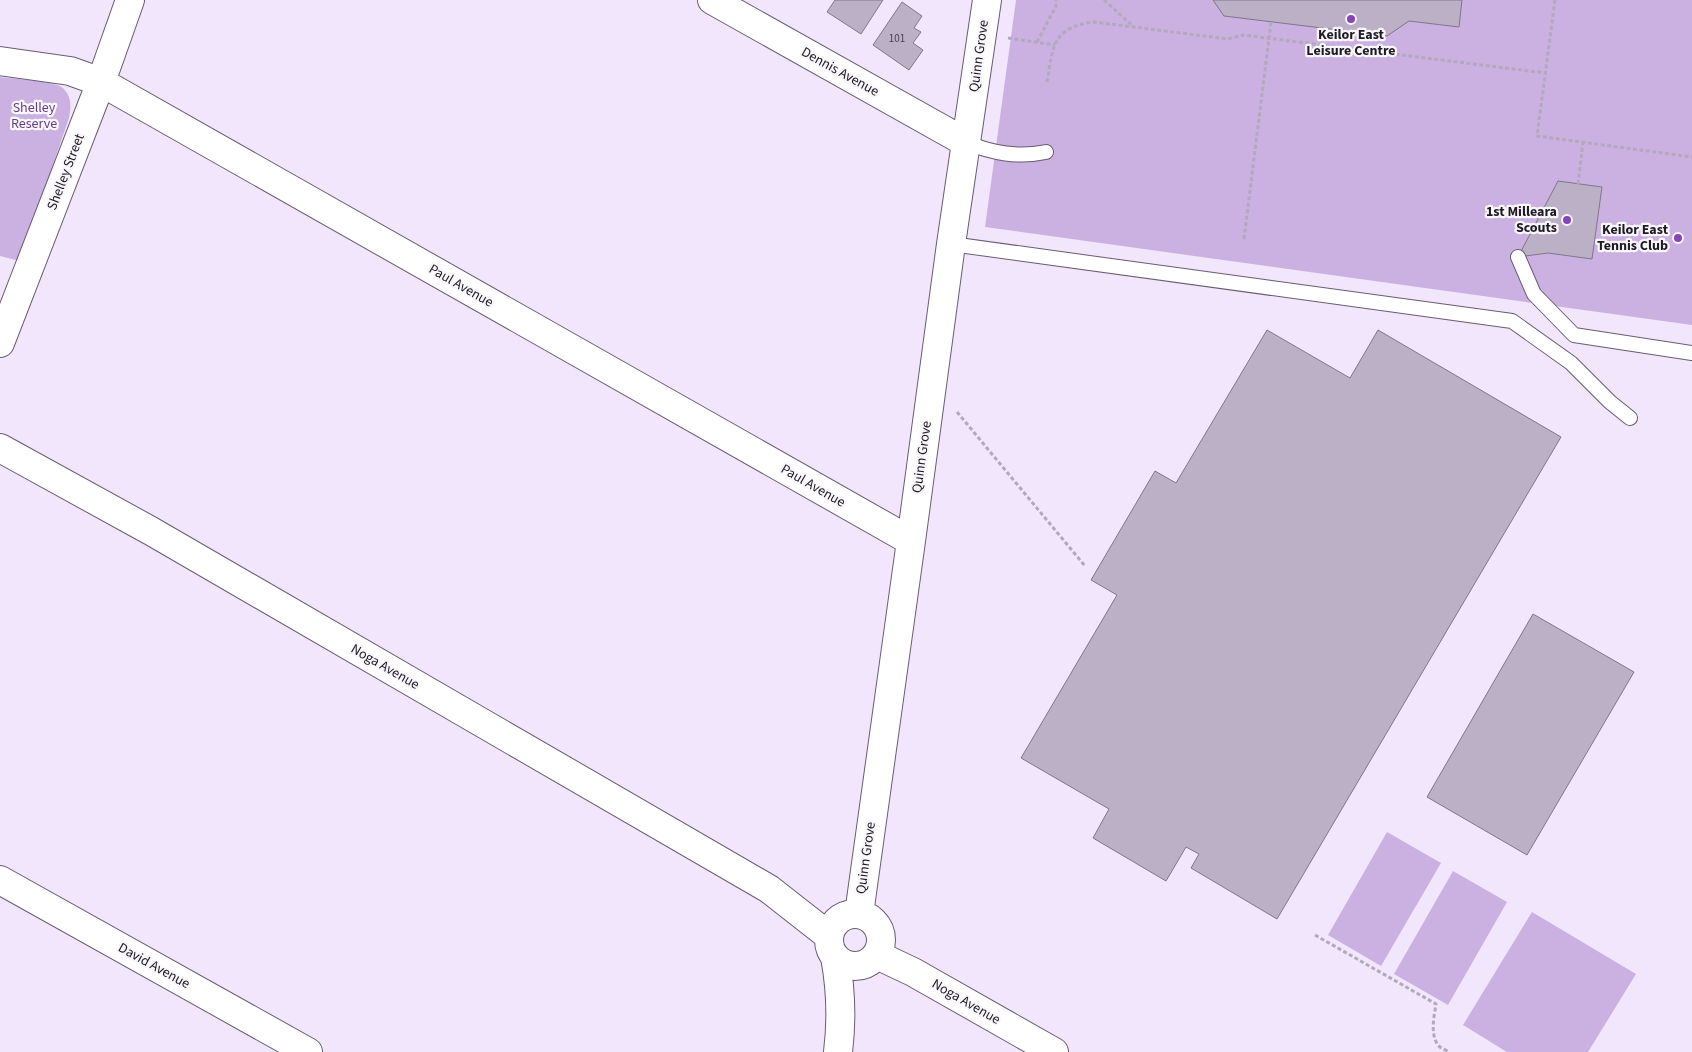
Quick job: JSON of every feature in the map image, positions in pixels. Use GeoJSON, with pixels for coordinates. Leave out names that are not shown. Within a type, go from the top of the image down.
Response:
{"type":"FeatureCollection","features":[{"type":"Feature","properties":{"kind":"street","name":"Shelley Street"},"geometry":{"type":"LineString","coordinates":[[0,344],[130,0]]}},
{"type":"Feature","properties":{"kind":"street","name":"Dennis Avenue"},"geometry":{"type":"LineString","coordinates":[[712,0],[967,143]]}},
{"type":"Feature","properties":{"kind":"street","name":"Quinn Grove"},"geometry":{"type":"LineString","coordinates":[[840,1040],[842,930],[911,541],[951,244],[987,0]]}},
{"type":"Feature","properties":{"kind":"street","name":"Paul Avenue"},"geometry":{"type":"LineString","coordinates":[[0,61],[70,70],[100,82],[911,541]]}},
{"type":"Feature","properties":{"kind":"street","name":"Noga Avenue"},"geometry":{"type":"LineString","coordinates":[[0,448],[151,531],[842,930]]}},
{"type":"Feature","properties":{"kind":"street","name":"David Avenue"},"geometry":{"type":"LineString","coordinates":[[0,880],[308,1052]]}},
{"type":"Feature","properties":{"kind":"street"},"geometry":{"type":"LineString","coordinates":[[867,916],[879,929],[882,938],[881,946],[871,959],[858,966],[849,965],[842,930],[867,916]]}},
{"type":"Feature","properties":{"kind":"street","name":"Quinn Grove"},"geometry":{"type":"LineString","coordinates":[[840,1040],[854,986],[871,959]]}},
{"type":"Feature","properties":{"kind":"street","name":"Noga Avenue"},"geometry":{"type":"LineString","coordinates":[[871,959],[913,972],[1054,1052]]}},
{"type":"Feature","properties":{"kind":"lane"},"geometry":{"type":"LineString","coordinates":[[967,143],[985,150],[1008,154],[1046,152]]}},
{"type":"Feature","properties":{"kind":"lane"},"geometry":{"type":"LineString","coordinates":[[951,244],[1512,322],[1571,363],[1610,402],[1630,418]]}},
{"type":"Feature","properties":{"kind":"lane"},"geometry":{"type":"LineString","coordinates":[[1518,257],[1534,294],[1574,336],[1692,353]]}},
{"type":"Feature","properties":{"kind":"path"},"geometry":{"type":"LineString","coordinates":[[1037,42],[1056,6],[1056,0]]}},
{"type":"Feature","properties":{"kind":"path"},"geometry":{"type":"LineString","coordinates":[[1104,0],[1134,27]]}},
{"type":"Feature","properties":{"kind":"path"},"geometry":{"type":"LineString","coordinates":[[1555,0],[1537,136],[1692,157]]}},
{"type":"Feature","properties":{"kind":"path"},"geometry":{"type":"LineString","coordinates":[[1047,82],[1054,45],[1066,30],[1079,24],[1094,22],[1228,39],[1243,35],[1545,73]]}},
{"type":"Feature","properties":{"kind":"path"},"geometry":{"type":"LineString","coordinates":[[1244,239],[1271,22]]}},
{"type":"Feature","properties":{"kind":"path"},"geometry":{"type":"LineString","coordinates":[[1006,38],[1054,45]]}},
{"type":"Feature","properties":{"kind":"path"},"geometry":{"type":"LineString","coordinates":[[1578,184],[1583,142]]}},
{"type":"Feature","properties":{"kind":"path"},"geometry":{"type":"LineString","coordinates":[[955,410],[1085,566]]}},
{"type":"Feature","properties":{"kind":"path"},"geometry":{"type":"LineString","coordinates":[[1315,935],[1436,1004],[1433,1020],[1434,1035],[1439,1046],[1449,1052]]}},
{"type":"Feature","properties":{"kind":"green space"},"geometry":{"type":"Polygon","coordinates":[[[1016,0],[1692,0],[1692,325],[985,227],[1016,0]]]}},
{"type":"Feature","properties":{"kind":"green space","name":"Shelley Reserve"},"geometry":{"type":"Polygon","coordinates":[[[0,77],[43,82],[59,86],[66,91],[70,102],[69,118],[20,261],[0,256],[0,77]]]}},
{"type":"Feature","properties":{"kind":"green space"},"geometry":{"type":"Polygon","coordinates":[[[1387,832],[1441,863],[1381,966],[1328,935],[1387,832]]]}},
{"type":"Feature","properties":{"kind":"green space"},"geometry":{"type":"Polygon","coordinates":[[[1453,871],[1507,902],[1448,1005],[1394,974],[1453,871]]]}},
{"type":"Feature","properties":{"kind":"green space"},"geometry":{"type":"Polygon","coordinates":[[[1532,912],[1636,974],[1588,1052],[1507,1052],[1463,1025],[1532,912]]]}},
{"type":"Feature","properties":{"kind":"building"},"geometry":{"type":"Polygon","coordinates":[[[835,0],[883,0],[861,34],[827,12],[835,0]]]}},
{"type":"Feature","properties":{"kind":"building","name":"Keilor East Leisure Centre"},"geometry":{"type":"Polygon","coordinates":[[[1213,0],[1462,0],[1459,27],[1409,21],[1387,36],[1224,16],[1213,0]]]}},
{"type":"Feature","properties":{"kind":"building"},"geometry":{"type":"Polygon","coordinates":[[[902,2],[922,16],[914,28],[921,32],[913,43],[923,50],[909,70],[873,45],[902,2]]]}},
{"type":"Feature","properties":{"kind":"building","name":"1st Milleara Scouts"},"geometry":{"type":"Polygon","coordinates":[[[1558,181],[1602,187],[1592,259],[1548,253],[1518,257],[1558,181]]]}},
{"type":"Feature","properties":{"kind":"building"},"geometry":{"type":"Polygon","coordinates":[[[1267,330],[1350,378],[1378,330],[1561,437],[1277,919],[1191,868],[1199,854],[1186,847],[1166,881],[1093,838],[1109,809],[1021,758],[1117,595],[1091,580],[1155,471],[1176,483],[1267,330]]]}},
{"type":"Feature","properties":{"kind":"building"},"geometry":{"type":"Polygon","coordinates":[[[1533,614],[1634,672],[1527,855],[1427,797],[1533,614]]]}},
{"type":"Feature","properties":{"kind":"place","name":"Keilor East Leisure Centre"},"geometry":{"type":"Point","coordinates":[1351,19]}},
{"type":"Feature","properties":{"kind":"place","name":"1st Milleara Scouts"},"geometry":{"type":"Point","coordinates":[1567,220]}},
{"type":"Feature","properties":{"kind":"place","name":"Keilor East Tennis Club"},"geometry":{"type":"Point","coordinates":[1678,238]}}]}
